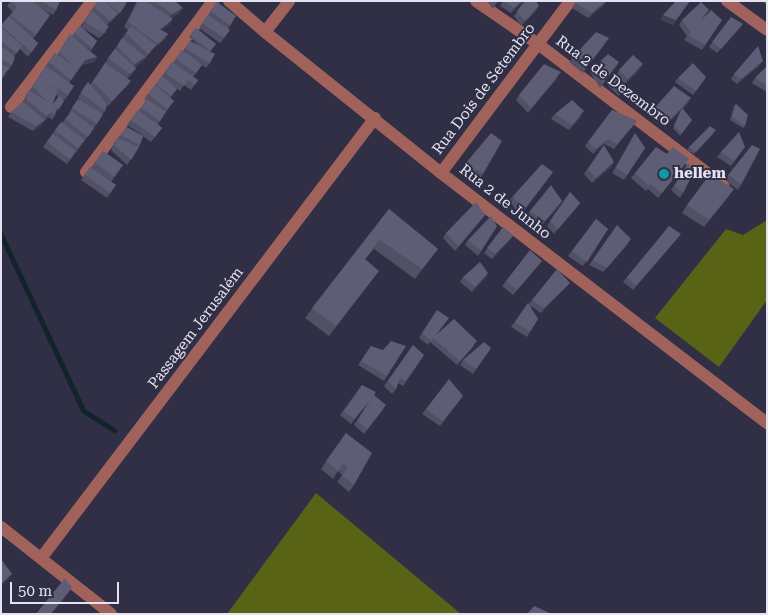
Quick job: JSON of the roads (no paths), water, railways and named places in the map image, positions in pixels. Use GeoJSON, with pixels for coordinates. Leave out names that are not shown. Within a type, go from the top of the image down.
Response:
{"type":"FeatureCollection","features":[{"type":"Feature","properties":{"kind":"street"},"geometry":{"type":"LineString","coordinates":[[12,107],[92,1]]}},
{"type":"Feature","properties":{"kind":"street"},"geometry":{"type":"LineString","coordinates":[[86,172],[213,1]]}},
{"type":"Feature","properties":{"kind":"street","name":"Rua 2 de Junho"},"geometry":{"type":"LineString","coordinates":[[229,1],[264,32],[375,118],[441,173],[767,423]]}},
{"type":"Feature","properties":{"kind":"street"},"geometry":{"type":"LineString","coordinates":[[264,32],[289,1]]}},
{"type":"Feature","properties":{"kind":"street","name":"Rua 2 de Dezembro"},"geometry":{"type":"LineString","coordinates":[[476,1],[538,44],[729,189]]}},
{"type":"Feature","properties":{"kind":"street","name":"Rua Dois de Setembro"},"geometry":{"type":"LineString","coordinates":[[441,173],[570,1]]}},
{"type":"Feature","properties":{"kind":"street"},"geometry":{"type":"LineString","coordinates":[[727,1],[767,30]]}},
{"type":"Feature","properties":{"kind":"street","name":"Passagem Jerusalém"},"geometry":{"type":"LineString","coordinates":[[42,557],[375,118]]}},
{"type":"Feature","properties":{"kind":"street"},"geometry":{"type":"LineString","coordinates":[[1,527],[42,557],[110,614]]}},
{"type":"Feature","properties":{"kind":"waterway"},"geometry":{"type":"LineString","coordinates":[[1,234],[84,411],[115,430]]}},
{"type":"Feature","properties":{"kind":"place","name":"hellem"},"geometry":{"type":"Point","coordinates":[664,174]}}]}
